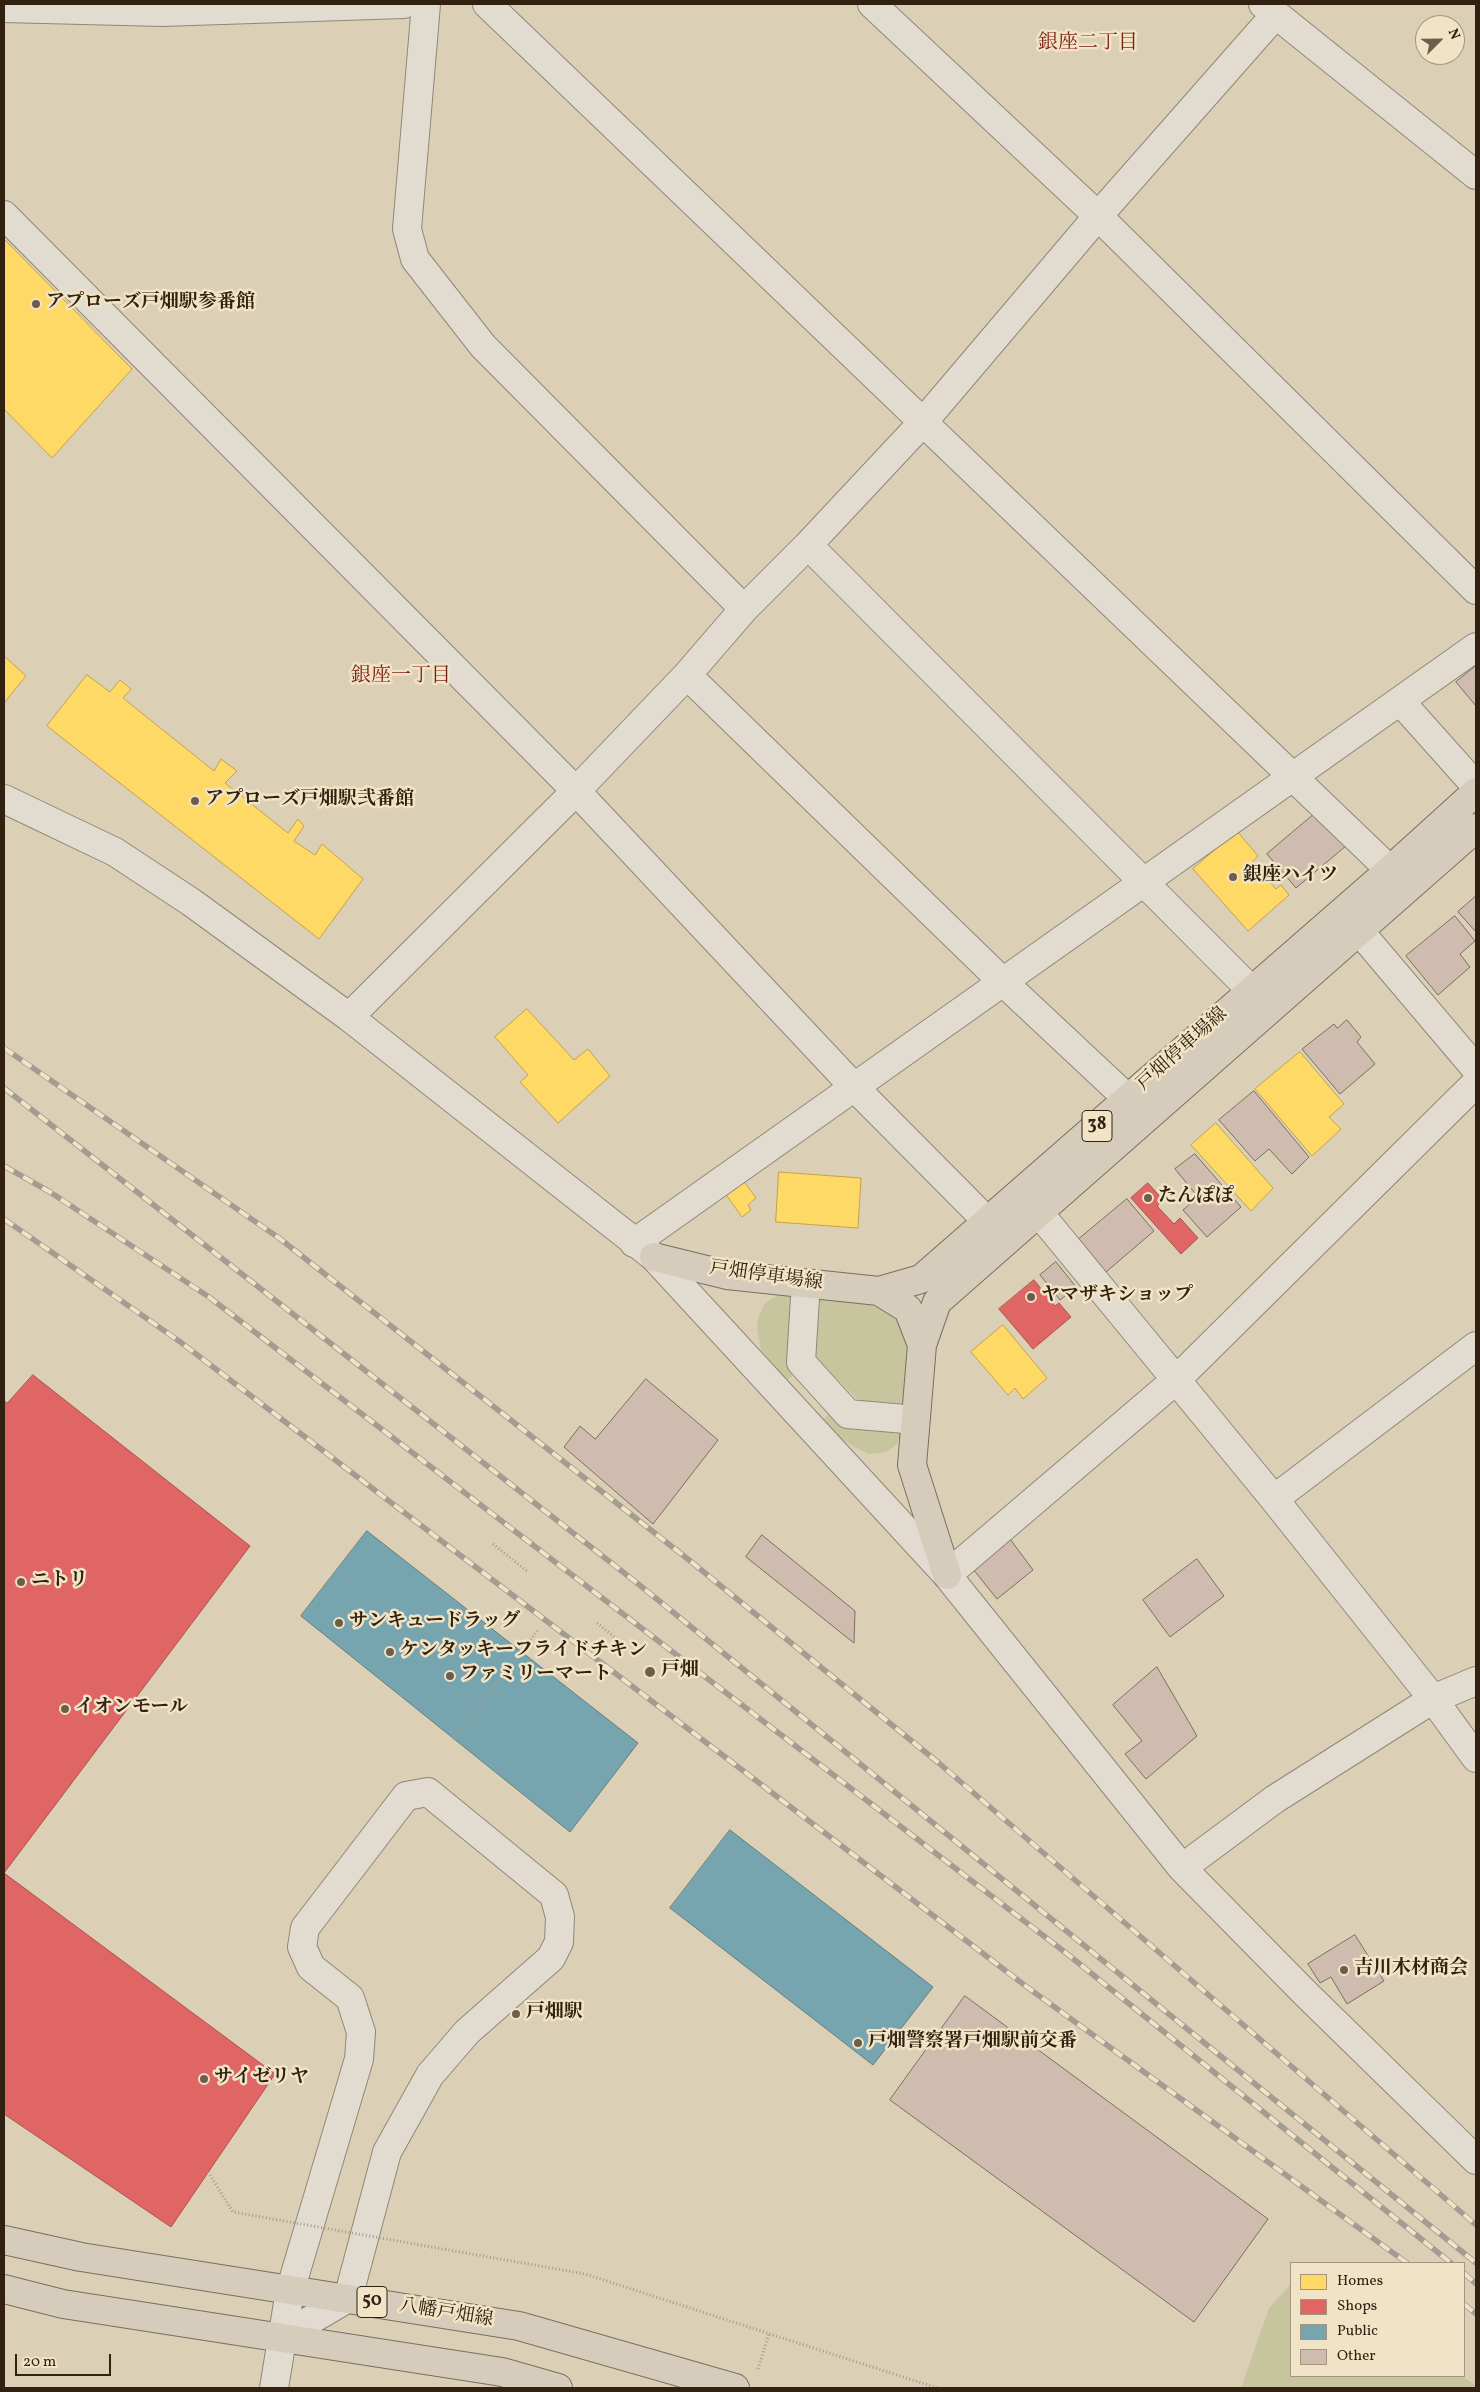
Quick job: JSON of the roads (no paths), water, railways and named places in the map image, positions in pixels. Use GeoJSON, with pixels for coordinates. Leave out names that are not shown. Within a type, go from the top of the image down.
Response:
{"type":"FeatureCollection","features":[{"type":"Feature","properties":{"kind":"main road","name":"戸畑停車場線"},"geometry":{"type":"LineString","coordinates":[[644,1250],[727,1275],[879,1291],[921,1278],[1390,870],[1476,792]]}},
{"type":"Feature","properties":{"kind":"main road","name":"戸畑停車場線"},"geometry":{"type":"LineString","coordinates":[[947,1575],[912,1465],[922,1344],[937,1302],[1476,828]]}},
{"type":"Feature","properties":{"kind":"main road","name":"戸畑停車場線"},"geometry":{"type":"LineString","coordinates":[[879,1291],[908,1309],[922,1344]]}},
{"type":"Feature","properties":{"kind":"main road","name":"八幡戸畑線"},"geometry":{"type":"LineString","coordinates":[[4,2240],[81,2257],[519,2326],[735,2388]]}},
{"type":"Feature","properties":{"kind":"main road"},"geometry":{"type":"LineString","coordinates":[[4,2290],[63,2304],[502,2372],[558,2388]]}},
{"type":"Feature","properties":{"kind":"street"},"geometry":{"type":"LineString","coordinates":[[4,8],[162,12],[404,4]]}},
{"type":"Feature","properties":{"kind":"street"},"geometry":{"type":"LineString","coordinates":[[426,4],[406,229],[415,259],[483,346],[744,609]]}},
{"type":"Feature","properties":{"kind":"street"},"geometry":{"type":"LineString","coordinates":[[487,4],[1390,870]]}},
{"type":"Feature","properties":{"kind":"street"},"geometry":{"type":"LineString","coordinates":[[872,4],[1098,216],[1476,590]]}},
{"type":"Feature","properties":{"kind":"street"},"geometry":{"type":"LineString","coordinates":[[349,1017],[576,792],[687,675],[744,609],[808,545],[924,422],[1269,9],[1476,175]]}},
{"type":"Feature","properties":{"kind":"street"},"geometry":{"type":"LineString","coordinates":[[4,215],[576,792],[855,1088],[987,1221]]}},
{"type":"Feature","properties":{"kind":"street"},"geometry":{"type":"LineString","coordinates":[[808,545],[1251,990]]}},
{"type":"Feature","properties":{"kind":"street"},"geometry":{"type":"LineString","coordinates":[[644,1250],[855,1088],[1476,647]]}},
{"type":"Feature","properties":{"kind":"street"},"geometry":{"type":"LineString","coordinates":[[687,675],[1003,982],[1128,1099]]}},
{"type":"Feature","properties":{"kind":"street"},"geometry":{"type":"LineString","coordinates":[[1400,701],[1476,786]]}},
{"type":"Feature","properties":{"kind":"street"},"geometry":{"type":"LineString","coordinates":[[4,799],[116,852],[191,902],[349,1017],[644,1250],[947,1575],[1182,1868],[1306,1994],[1476,2160]]}},
{"type":"Feature","properties":{"kind":"street"},"geometry":{"type":"LineString","coordinates":[[1360,932],[1476,1069]]}},
{"type":"Feature","properties":{"kind":"street"},"geometry":{"type":"LineString","coordinates":[[947,1575],[1177,1379],[1476,1083]]}},
{"type":"Feature","properties":{"kind":"street"},"geometry":{"type":"LineString","coordinates":[[1039,1213],[1059,1240],[1177,1379],[1433,1699],[1476,1758]]}},
{"type":"Feature","properties":{"kind":"street"},"geometry":{"type":"LineString","coordinates":[[806,1298],[801,1362],[812,1392],[848,1414],[905,1419]]}},
{"type":"Feature","properties":{"kind":"street"},"geometry":{"type":"LineString","coordinates":[[1274,1500],[1476,1346]]}},
{"type":"Feature","properties":{"kind":"street"},"geometry":{"type":"LineString","coordinates":[[1182,1868],[1275,1799],[1433,1699],[1476,1681]]}},
{"type":"Feature","properties":{"kind":"street"},"geometry":{"type":"LineString","coordinates":[[274,2388],[282,2337],[290,2291],[359,2059],[361,2032],[350,1998],[311,1967],[302,1947],[305,1928],[406,1796],[428,1792],[554,1895],[560,1917],[559,1942],[551,1958],[468,2032],[430,2075],[387,2152],[348,2298],[282,2337]]}},
{"type":"Feature","properties":{"kind":"railway"},"geometry":{"type":"LineString","coordinates":[[4,1048],[279,1238],[689,1560],[940,1764],[1476,2225]]}},
{"type":"Feature","properties":{"kind":"railway"},"geometry":{"type":"LineString","coordinates":[[4,1088],[637,1583],[1476,2263]]}},
{"type":"Feature","properties":{"kind":"railway"},"geometry":{"type":"LineString","coordinates":[[4,1166],[50,1192],[209,1297],[1066,1953],[1450,2262]]}},
{"type":"Feature","properties":{"kind":"railway"},"geometry":{"type":"LineString","coordinates":[[4,1219],[179,1341],[1027,1987],[1406,2262]]}},
{"type":"Feature","properties":{"kind":"railway"},"geometry":{"type":"LineString","coordinates":[[1465,2274],[1476,2284]]}},
{"type":"Feature","properties":{"kind":"railway"},"geometry":{"type":"LineString","coordinates":[[1465,2305],[1476,2314]]}},
{"type":"Feature","properties":{"kind":"place","name":"アプローズ戸畑駅参番館"},"geometry":{"type":"Point","coordinates":[36,304]}},
{"type":"Feature","properties":{"kind":"place","name":"アプローズ戸畑駅弐番館"},"geometry":{"type":"Point","coordinates":[195,801]}},
{"type":"Feature","properties":{"kind":"place","name":"銀座ハイツ"},"geometry":{"type":"Point","coordinates":[1233,877]}},
{"type":"Feature","properties":{"kind":"place","name":"たんぽぽ"},"geometry":{"type":"Point","coordinates":[1148,1198]}},
{"type":"Feature","properties":{"kind":"place","name":"ヤマザキショップ"},"geometry":{"type":"Point","coordinates":[1031,1297]}},
{"type":"Feature","properties":{"kind":"place","name":"ニトリ"},"geometry":{"type":"Point","coordinates":[21,1582]}},
{"type":"Feature","properties":{"kind":"place","name":"サンキュードラッグ"},"geometry":{"type":"Point","coordinates":[339,1623]}},
{"type":"Feature","properties":{"kind":"place","name":"ケンタッキーフライドチキン"},"geometry":{"type":"Point","coordinates":[390,1652]}},
{"type":"Feature","properties":{"kind":"place","name":"戸畑"},"geometry":{"type":"Point","coordinates":[650,1672]}},
{"type":"Feature","properties":{"kind":"place","name":"ファミリーマート"},"geometry":{"type":"Point","coordinates":[450,1676]}},
{"type":"Feature","properties":{"kind":"place","name":"イオンモール"},"geometry":{"type":"Point","coordinates":[65,1709]}},
{"type":"Feature","properties":{"kind":"place","name":"吉川木材商会"},"geometry":{"type":"Point","coordinates":[1344,1970]}},
{"type":"Feature","properties":{"kind":"place","name":"戸畑駅"},"geometry":{"type":"Point","coordinates":[516,2014]}},
{"type":"Feature","properties":{"kind":"place","name":"戸畑警察署戸畑駅前交番"},"geometry":{"type":"Point","coordinates":[858,2043]}},
{"type":"Feature","properties":{"kind":"place","name":"サイゼリヤ"},"geometry":{"type":"Point","coordinates":[204,2079]}},
{"type":"Feature","properties":{"kind":"district","name":"銀座二丁目"},"geometry":{"type":"Point","coordinates":[1088,44]}},
{"type":"Feature","properties":{"kind":"district","name":"銀座一丁目"},"geometry":{"type":"Point","coordinates":[401,677]}}]}
